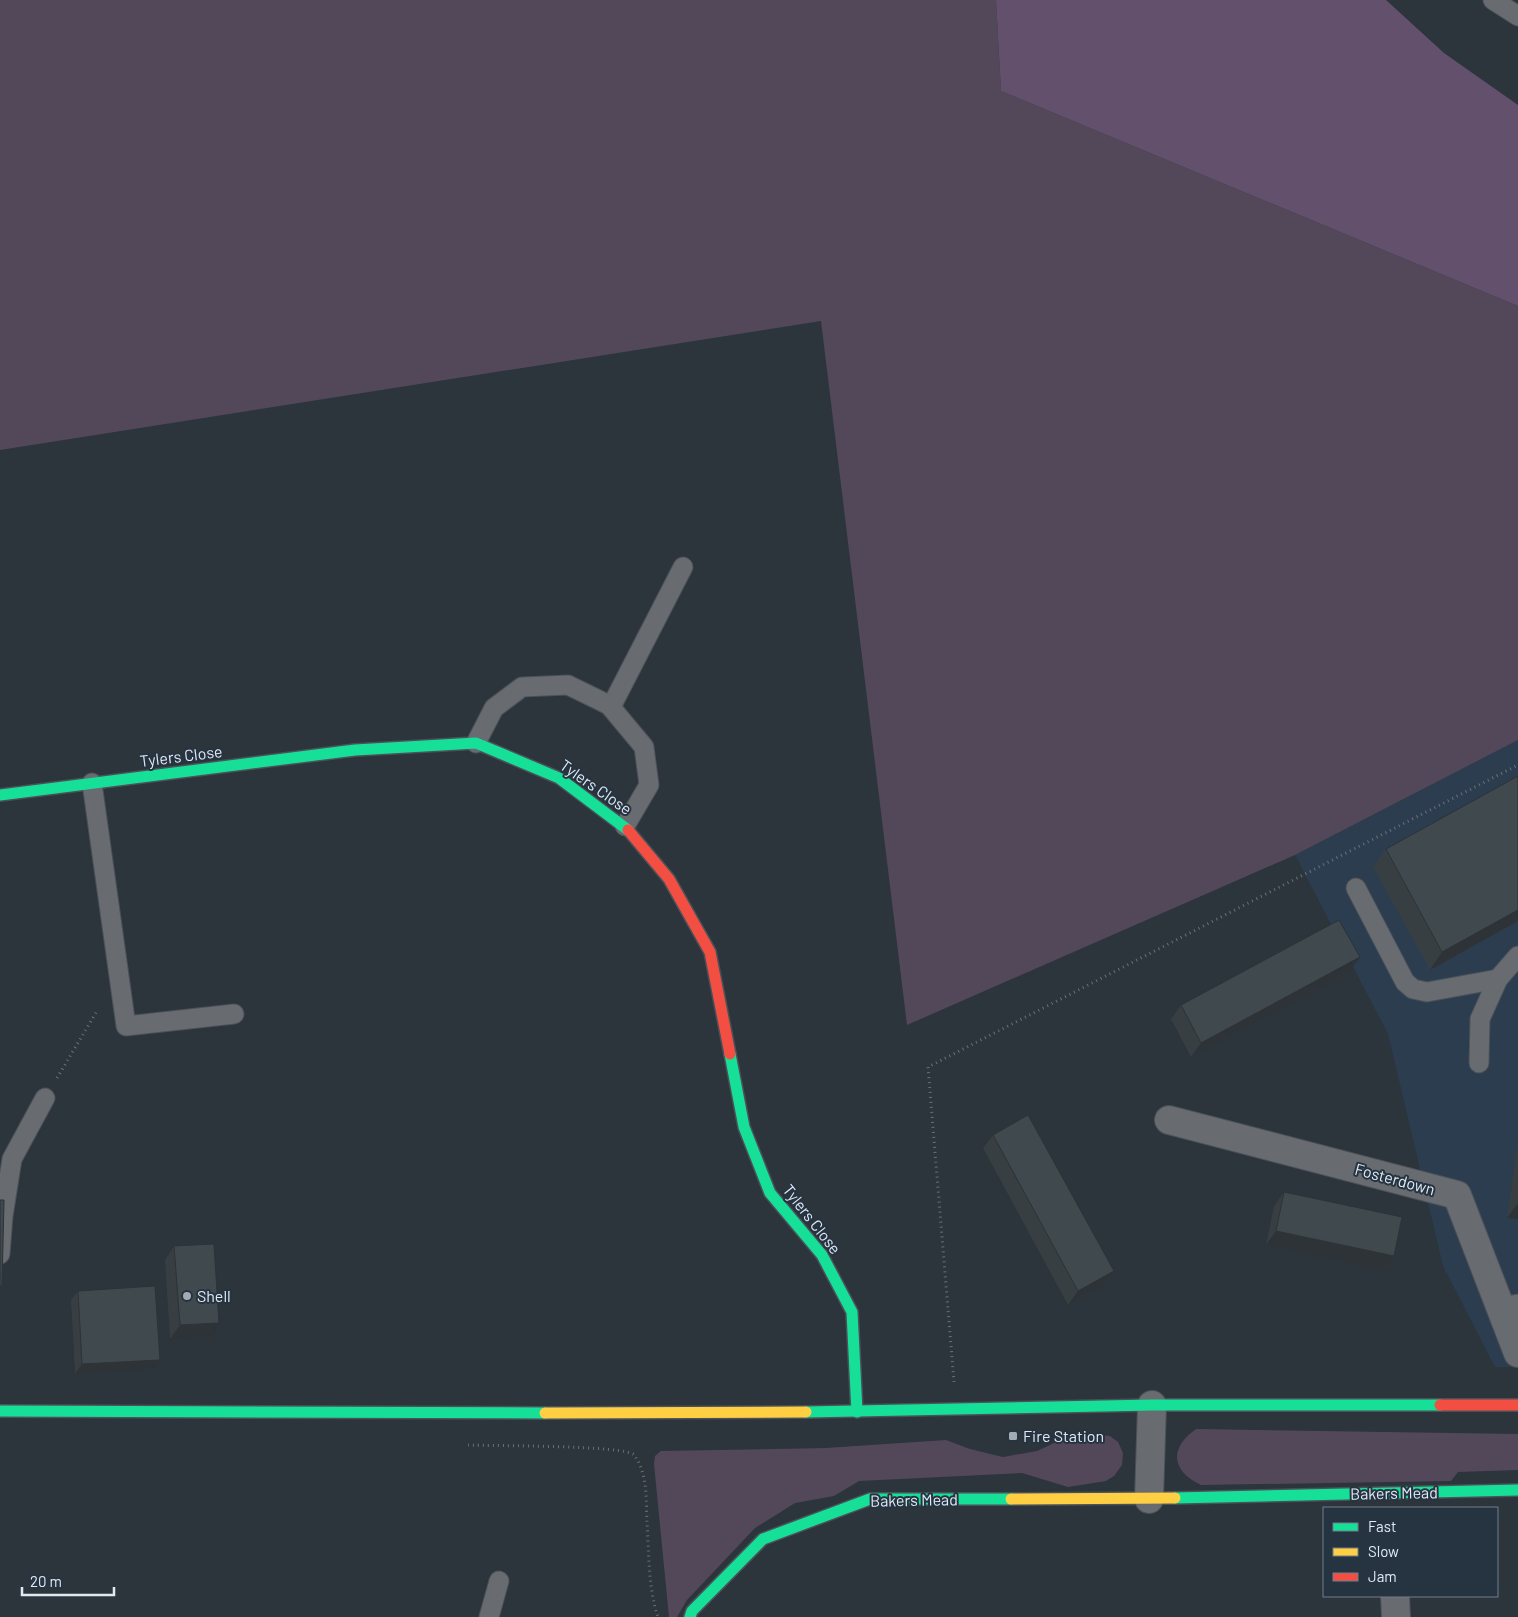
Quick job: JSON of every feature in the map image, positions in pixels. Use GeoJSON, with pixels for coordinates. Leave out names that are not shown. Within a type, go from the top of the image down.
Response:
{"type":"FeatureCollection","features":[{"type":"Feature","properties":{"kind":"street","name":"Tylers Close"},"geometry":{"type":"LineString","coordinates":[[0,795],[355,750],[476,743],[558,778],[625,826],[669,879],[710,952],[744,1127],[770,1193],[822,1256],[852,1312],[857,1412]]}},
{"type":"Feature","properties":{"kind":"street","name":"Fosterdown"},"geometry":{"type":"LineString","coordinates":[[1169,1120],[1457,1195],[1509,1305],[1518,1353]]}},
{"type":"Feature","properties":{"kind":"street"},"geometry":{"type":"LineString","coordinates":[[1149,1499],[1152,1405]]}},
{"type":"Feature","properties":{"kind":"street"},"geometry":{"type":"LineString","coordinates":[[0,1411],[245,1413],[857,1412],[1152,1405],[1518,1405]]}},
{"type":"Feature","properties":{"kind":"street","name":"Bakers Mead"},"geometry":{"type":"LineString","coordinates":[[690,1617],[692,1612],[763,1539],[870,1499],[1391,1501],[1518,1490]]}},
{"type":"Feature","properties":{"kind":"street"},"geometry":{"type":"LineString","coordinates":[[1395,1597],[1396,1617]]}},
{"type":"Feature","properties":{"kind":"lane"},"geometry":{"type":"LineString","coordinates":[[1493,0],[1518,16]]}},
{"type":"Feature","properties":{"kind":"lane"},"geometry":{"type":"LineString","coordinates":[[611,707],[683,567]]}},
{"type":"Feature","properties":{"kind":"lane"},"geometry":{"type":"LineString","coordinates":[[476,743],[494,708],[522,687],[568,685],[611,707],[644,747],[648,785],[625,826]]}},
{"type":"Feature","properties":{"kind":"lane"},"geometry":{"type":"LineString","coordinates":[[92,783],[126,1026],[234,1014]]}},
{"type":"Feature","properties":{"kind":"lane"},"geometry":{"type":"LineString","coordinates":[[1356,888],[1405,982],[1413,989],[1427,992],[1498,979]]}},
{"type":"Feature","properties":{"kind":"lane"},"geometry":{"type":"LineString","coordinates":[[1479,1063],[1480,1019],[1498,979],[1518,956]]}},
{"type":"Feature","properties":{"kind":"lane"},"geometry":{"type":"LineString","coordinates":[[0,1254],[3,1216],[12,1158],[45,1098]]}},
{"type":"Feature","properties":{"kind":"lane"},"geometry":{"type":"LineString","coordinates":[[489,1617],[499,1582]]}},
{"type":"Feature","properties":{"kind":"path"},"geometry":{"type":"LineString","coordinates":[[956,1410],[928,1068],[1518,766]]}},
{"type":"Feature","properties":{"kind":"path"},"geometry":{"type":"LineString","coordinates":[[45,1098],[118,976]]}},
{"type":"Feature","properties":{"kind":"path"},"geometry":{"type":"LineString","coordinates":[[466,1444],[627,1450],[634,1454],[642,1470],[646,1492],[649,1556],[658,1617]]}},
{"type":"Feature","properties":{"kind":"shaded area"},"geometry":{"type":"Polygon","coordinates":[[[0,0],[996,0],[1001,91],[1518,306],[1518,740],[1295,855],[907,1025],[821,321],[0,450],[0,0]]]}},
{"type":"Feature","properties":{"kind":"shaded area"},"geometry":{"type":"Polygon","coordinates":[[[996,0],[1386,0],[1444,53],[1518,105],[1518,306],[1001,91],[996,0]]]}},
{"type":"Feature","properties":{"kind":"shaded area"},"geometry":{"type":"Polygon","coordinates":[[[1518,740],[1518,1367],[1495,1367],[1443,1266],[1388,1034],[1295,855],[1518,740]]]}},
{"type":"Feature","properties":{"kind":"shaded area"},"geometry":{"type":"Polygon","coordinates":[[[1196,1429],[1518,1434],[1518,1470],[1458,1472],[1451,1481],[1201,1485],[1184,1473],[1177,1459],[1181,1444],[1196,1429]]]}},
{"type":"Feature","properties":{"kind":"shaded area"},"geometry":{"type":"Polygon","coordinates":[[[1110,1436],[1118,1442],[1123,1453],[1122,1465],[1114,1476],[1106,1481],[1068,1487],[1022,1473],[859,1481],[834,1496],[795,1503],[755,1528],[687,1600],[677,1617],[669,1617],[654,1464],[655,1456],[661,1451],[826,1448],[946,1440],[970,1449],[1003,1457],[1037,1451],[1067,1437],[1110,1436]]]}},
{"type":"Feature","properties":{"kind":"building"},"geometry":{"type":"Polygon","coordinates":[[[1518,776],[1518,910],[1442,952],[1386,849],[1518,776]]]}},
{"type":"Feature","properties":{"kind":"building"},"geometry":{"type":"Polygon","coordinates":[[[1339,920],[1360,957],[1201,1043],[1181,1005],[1339,920]]]}},
{"type":"Feature","properties":{"kind":"building"},"geometry":{"type":"Polygon","coordinates":[[[1028,1115],[1114,1271],[1078,1291],[993,1135],[1028,1115]]]}},
{"type":"Feature","properties":{"kind":"building"},"geometry":{"type":"Polygon","coordinates":[[[1284,1192],[1402,1217],[1394,1256],[1276,1231],[1284,1192]]]}},
{"type":"Feature","properties":{"kind":"building"},"geometry":{"type":"Polygon","coordinates":[[[0,1200],[4,1200],[2,1286],[0,1286],[0,1200]]]}},
{"type":"Feature","properties":{"kind":"building","name":"Shell"},"geometry":{"type":"Polygon","coordinates":[[[214,1244],[219,1323],[180,1325],[174,1246],[214,1244]]]}},
{"type":"Feature","properties":{"kind":"building"},"geometry":{"type":"Polygon","coordinates":[[[155,1286],[160,1360],[82,1364],[78,1291],[155,1286]]]}},
{"type":"Feature","properties":{"kind":"traffic: fast"},"geometry":{"type":"LineString","coordinates":[[0,795],[355,750],[476,743],[559,778],[628,830]]}},
{"type":"Feature","properties":{"kind":"traffic: fast"},"geometry":{"type":"LineString","coordinates":[[730,1054],[744,1127],[770,1193],[822,1255],[852,1312],[857,1412]]}},
{"type":"Feature","properties":{"kind":"traffic: fast"},"geometry":{"type":"LineString","coordinates":[[806,1412],[1152,1405],[1440,1405]]}},
{"type":"Feature","properties":{"kind":"traffic: fast"},"geometry":{"type":"LineString","coordinates":[[0,1411],[545,1413]]}},
{"type":"Feature","properties":{"kind":"traffic: fast"},"geometry":{"type":"LineString","coordinates":[[1175,1498],[1518,1490]]}},
{"type":"Feature","properties":{"kind":"traffic: fast"},"geometry":{"type":"LineString","coordinates":[[690,1617],[692,1611],[763,1539],[870,1499],[1011,1499]]}},
{"type":"Feature","properties":{"kind":"traffic: slow"},"geometry":{"type":"LineString","coordinates":[[545,1413],[806,1412]]}},
{"type":"Feature","properties":{"kind":"traffic: slow"},"geometry":{"type":"LineString","coordinates":[[1011,1499],[1175,1498]]}},
{"type":"Feature","properties":{"kind":"traffic: jam"},"geometry":{"type":"LineString","coordinates":[[628,830],[669,879],[710,952],[730,1054]]}},
{"type":"Feature","properties":{"kind":"traffic: jam"},"geometry":{"type":"LineString","coordinates":[[1440,1405],[1518,1405]]}},
{"type":"Feature","properties":{"kind":"place","name":"Shell"},"geometry":{"type":"Point","coordinates":[187,1296]}},
{"type":"Feature","properties":{"kind":"place","name":"Fire Station"},"geometry":{"type":"Point","coordinates":[1013,1436]}}]}
